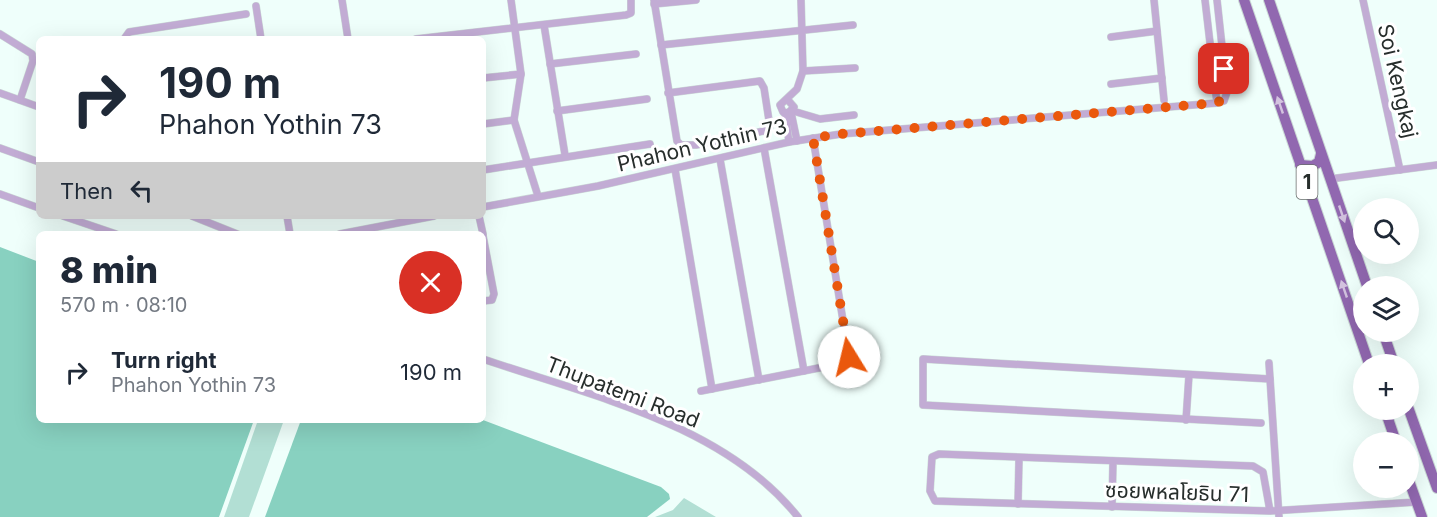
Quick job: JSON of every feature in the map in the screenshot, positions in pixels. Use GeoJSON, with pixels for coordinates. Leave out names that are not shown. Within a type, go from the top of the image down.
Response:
{"type":"FeatureCollection","features":[{"type":"Feature","properties":{"kind":"main road","name":"1"},"geometry":{"type":"LineString","coordinates":[[1244,0],[1366,354]]}},
{"type":"Feature","properties":{"kind":"main road","name":"1"},"geometry":{"type":"LineString","coordinates":[[1269,0],[1364,276]]}},
{"type":"Feature","properties":{"kind":"main road"},"geometry":{"type":"LineString","coordinates":[[1300,165],[1313,166],[1319,162],[1321,154]]}},
{"type":"Feature","properties":{"kind":"main road"},"geometry":{"type":"LineString","coordinates":[[1413,420],[1437,488]]}},
{"type":"Feature","properties":{"kind":"main road"},"geometry":{"type":"LineString","coordinates":[[1416,498],[1422,517]]}},
{"type":"Feature","properties":{"kind":"street"},"geometry":{"type":"LineString","coordinates":[[343,0],[348,36]]}},
{"type":"Feature","properties":{"kind":"street"},"geometry":{"type":"LineString","coordinates":[[512,0],[521,74],[514,120],[538,196]]}},
{"type":"Feature","properties":{"kind":"street"},"geometry":{"type":"LineString","coordinates":[[443,36],[626,15],[631,13],[631,0]]}},
{"type":"Feature","properties":{"kind":"street"},"geometry":{"type":"LineString","coordinates":[[668,93],[760,81],[764,88],[770,124],[764,131],[696,145],[681,145],[676,141],[668,93],[654,2],[696,0]]}},
{"type":"Feature","properties":{"kind":"street"},"geometry":{"type":"LineString","coordinates":[[768,110],[780,105],[798,89],[803,71],[801,0]]}},
{"type":"Feature","properties":{"kind":"street"},"geometry":{"type":"LineString","coordinates":[[1154,0],[1164,100]]}},
{"type":"Feature","properties":{"kind":"street"},"geometry":{"type":"LineString","coordinates":[[1205,0],[1217,103],[1224,100],[1227,92],[1217,0]]}},
{"type":"Feature","properties":{"kind":"street","name":"Soi Kengkaj"},"geometry":{"type":"LineString","coordinates":[[1363,0],[1400,170]]}},
{"type":"Feature","properties":{"kind":"street"},"geometry":{"type":"LineString","coordinates":[[256,6],[261,36]]}},
{"type":"Feature","properties":{"kind":"street"},"geometry":{"type":"LineString","coordinates":[[126,36],[129,32],[246,14]]}},
{"type":"Feature","properties":{"kind":"street"},"geometry":{"type":"LineString","coordinates":[[544,25],[565,155]]}},
{"type":"Feature","properties":{"kind":"street"},"geometry":{"type":"LineString","coordinates":[[661,45],[853,26]]}},
{"type":"Feature","properties":{"kind":"street"},"geometry":{"type":"LineString","coordinates":[[1110,37],[1157,31]]}},
{"type":"Feature","properties":{"kind":"street"},"geometry":{"type":"LineString","coordinates":[[0,34],[32,54],[33,60],[20,100]]}},
{"type":"Feature","properties":{"kind":"street"},"geometry":{"type":"LineString","coordinates":[[550,64],[636,54]]}},
{"type":"Feature","properties":{"kind":"street"},"geometry":{"type":"LineString","coordinates":[[803,71],[855,68]]}},
{"type":"Feature","properties":{"kind":"street"},"geometry":{"type":"LineString","coordinates":[[486,78],[521,74]]}},
{"type":"Feature","properties":{"kind":"street"},"geometry":{"type":"LineString","coordinates":[[1111,84],[1162,78]]}},
{"type":"Feature","properties":{"kind":"street"},"geometry":{"type":"LineString","coordinates":[[0,93],[36,106]]}},
{"type":"Feature","properties":{"kind":"street"},"geometry":{"type":"LineString","coordinates":[[557,111],[647,99]]}},
{"type":"Feature","properties":{"kind":"street"},"geometry":{"type":"LineString","coordinates":[[787,99],[794,103],[790,112],[793,142]]}},
{"type":"Feature","properties":{"kind":"street","name":"Phahon Yothin 73"},"geometry":{"type":"LineString","coordinates":[[486,206],[841,134],[1217,103]]}},
{"type":"Feature","properties":{"kind":"street"},"geometry":{"type":"LineString","coordinates":[[780,105],[790,112],[820,119],[854,115]]}},
{"type":"Feature","properties":{"kind":"street"},"geometry":{"type":"LineString","coordinates":[[486,124],[514,120]]}},
{"type":"Feature","properties":{"kind":"street"},"geometry":{"type":"LineString","coordinates":[[700,391],[839,364],[849,357],[813,138]]}},
{"type":"Feature","properties":{"kind":"street"},"geometry":{"type":"LineString","coordinates":[[486,169],[565,155],[650,144]]}},
{"type":"Feature","properties":{"kind":"street"},"geometry":{"type":"LineString","coordinates":[[0,148],[36,161]]}},
{"type":"Feature","properties":{"kind":"street"},"geometry":{"type":"LineString","coordinates":[[764,148],[804,371]]}},
{"type":"Feature","properties":{"kind":"street"},"geometry":{"type":"LineString","coordinates":[[720,159],[759,380]]}},
{"type":"Feature","properties":{"kind":"street"},"geometry":{"type":"LineString","coordinates":[[1330,179],[1437,165]]}},
{"type":"Feature","properties":{"kind":"street"},"geometry":{"type":"LineString","coordinates":[[675,169],[712,389]]}},
{"type":"Feature","properties":{"kind":"street"},"geometry":{"type":"LineString","coordinates":[[0,194],[36,207]]}},
{"type":"Feature","properties":{"kind":"street"},"geometry":{"type":"LineString","coordinates":[[0,199],[12,199]]}},
{"type":"Feature","properties":{"kind":"street"},"geometry":{"type":"LineString","coordinates":[[72,219],[107,231]]}},
{"type":"Feature","properties":{"kind":"street"},"geometry":{"type":"LineString","coordinates":[[200,219],[230,231]]}},
{"type":"Feature","properties":{"kind":"street"},"geometry":{"type":"LineString","coordinates":[[356,231],[418,219]]}},
{"type":"Feature","properties":{"kind":"street"},"geometry":{"type":"LineString","coordinates":[[486,251],[494,294],[492,300],[486,301]]}},
{"type":"Feature","properties":{"kind":"street"},"geometry":{"type":"LineString","coordinates":[[1261,423],[923,405],[923,359],[1270,379]]}},
{"type":"Feature","properties":{"kind":"street","name":"Thupatemi Road"},"geometry":{"type":"LineString","coordinates":[[486,360],[650,416],[690,433],[736,459],[783,497],[798,517]]}},
{"type":"Feature","properties":{"kind":"street"},"geometry":{"type":"LineString","coordinates":[[1269,363],[1276,513]]}},
{"type":"Feature","properties":{"kind":"street"},"geometry":{"type":"LineString","coordinates":[[1186,420],[1189,375]]}},
{"type":"Feature","properties":{"kind":"street","name":"ซอยพหลโยธิน 71"},"geometry":{"type":"LineString","coordinates":[[1020,459],[936,455],[932,457],[930,491],[935,501],[1276,513],[1417,502]]}},
{"type":"Feature","properties":{"kind":"street"},"geometry":{"type":"LineString","coordinates":[[1018,504],[1020,459],[1113,461],[1258,467],[1263,472],[1276,513]]}},
{"type":"Feature","properties":{"kind":"street"},"geometry":{"type":"LineString","coordinates":[[1112,507],[1113,461]]}},
{"type":"Feature","properties":{"kind":"shaded area"},"geometry":{"type":"Polygon","coordinates":[[[0,247],[36,261],[36,423],[253,423],[219,517],[0,517],[0,247]]]}},
{"type":"Feature","properties":{"kind":"shaded area"},"geometry":{"type":"Polygon","coordinates":[[[486,421],[661,487],[669,494],[670,499],[647,517],[265,517],[300,423],[486,423],[486,421]]]}},
{"type":"Feature","properties":{"kind":"shaded area"},"geometry":{"type":"Polygon","coordinates":[[[257,423],[283,423],[249,517],[224,517],[257,423]]]}},
{"type":"Feature","properties":{"kind":"shaded area"},"geometry":{"type":"Polygon","coordinates":[[[684,498],[716,517],[655,517],[673,510],[684,498]]]}},
{"type":"Feature","properties":{"kind":"route"},"geometry":{"type":"LineString","coordinates":[[849,357],[813,138],[1217,103],[1226,97],[1224,69]]}}]}
